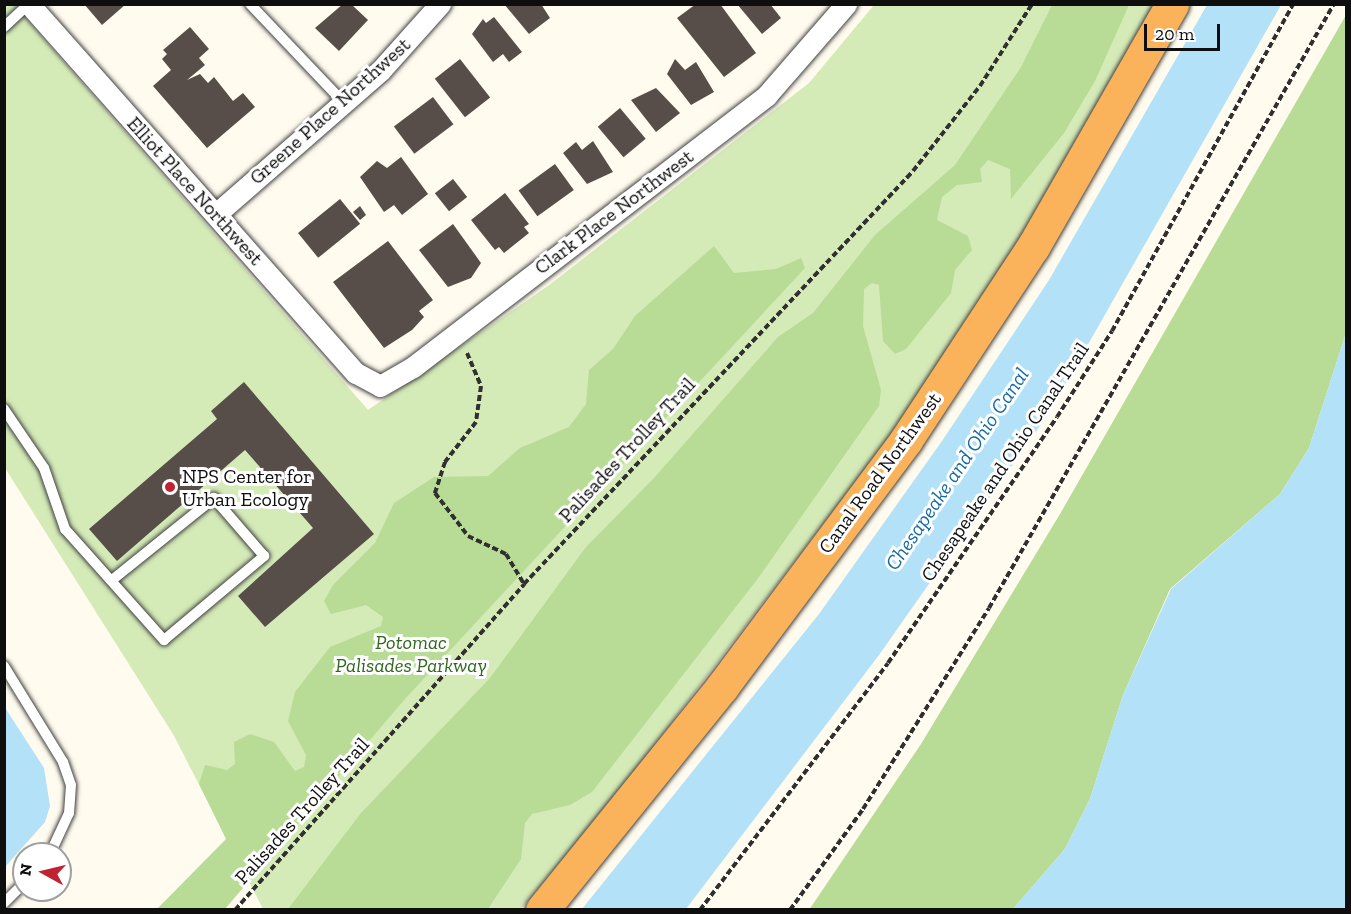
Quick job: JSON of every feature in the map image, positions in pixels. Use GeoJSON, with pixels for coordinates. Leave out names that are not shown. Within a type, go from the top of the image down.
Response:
{"type":"FeatureCollection","features":[{"type":"Feature","properties":{"kind":"highway","name":"Canal Road Northwest"},"geometry":{"type":"LineString","coordinates":[[542,909],[689,730],[906,440],[1033,247],[1172,4]]}},
{"type":"Feature","properties":{"kind":"street","name":"Elliot Place Northwest"},"geometry":{"type":"LineString","coordinates":[[29,4],[361,378]]}},
{"type":"Feature","properties":{"kind":"street","name":"Greene Place Northwest"},"geometry":{"type":"LineString","coordinates":[[216,214],[399,52],[440,4]]}},
{"type":"Feature","properties":{"kind":"street","name":"Clark Place Northwest"},"geometry":{"type":"LineString","coordinates":[[361,378],[373,385],[388,383],[767,95],[846,4]]}},
{"type":"Feature","properties":{"kind":"lane"},"geometry":{"type":"LineString","coordinates":[[4,27],[29,4]]}},
{"type":"Feature","properties":{"kind":"lane"},"geometry":{"type":"LineString","coordinates":[[250,4],[343,102]]}},
{"type":"Feature","properties":{"kind":"lane"},"geometry":{"type":"LineString","coordinates":[[4,409],[44,468],[64,529],[164,640],[264,556],[214,498],[112,580]]}},
{"type":"Feature","properties":{"kind":"lane"},"geometry":{"type":"LineString","coordinates":[[4,666],[63,762],[71,785],[69,813],[56,842]]}},
{"type":"Feature","properties":{"kind":"path","name":"Palisades Trolley Trail"},"geometry":{"type":"LineString","coordinates":[[235,909],[524,584],[913,171],[980,86],[1032,4]]}},
{"type":"Feature","properties":{"kind":"path","name":"Chesapeake and Ohio Canal Trail"},"geometry":{"type":"LineString","coordinates":[[700,909],[888,663],[1057,417],[1112,331],[1293,4]]}},
{"type":"Feature","properties":{"kind":"path"},"geometry":{"type":"LineString","coordinates":[[790,909],[863,809],[989,608],[1334,4]]}},
{"type":"Feature","properties":{"kind":"path"},"geometry":{"type":"LineString","coordinates":[[458,332],[481,386],[476,422],[445,462],[435,493],[468,536],[507,554],[524,584]]}},
{"type":"Feature","properties":{"kind":"green space","name":"Potomac Palisades Parkway"},"geometry":{"type":"Polygon","coordinates":[[[4,5],[14,5],[368,410],[548,286],[809,83],[874,5],[1156,5],[1037,217],[926,389],[616,795],[520,910],[263,909],[173,734],[5,468],[4,5]]]}},
{"type":"Feature","properties":{"kind":"green space"},"geometry":{"type":"Polygon","coordinates":[[[1052,5],[1129,5],[1095,81],[1064,133],[1011,199],[1010,169],[988,160],[980,169],[982,182],[957,185],[942,197],[937,220],[968,236],[972,250],[955,270],[951,293],[906,349],[895,354],[883,341],[879,285],[872,283],[864,289],[863,326],[881,390],[879,406],[759,577],[592,792],[570,805],[532,814],[525,823],[521,859],[488,909],[288,909],[361,813],[490,678],[586,547],[654,478],[778,337],[813,313],[875,235],[955,165],[1021,67],[1052,5]]]}},
{"type":"Feature","properties":{"kind":"green space"},"geometry":{"type":"Polygon","coordinates":[[[1346,15],[1346,333],[1309,448],[1280,494],[1170,589],[1123,695],[1090,799],[1065,849],[1013,909],[809,910],[921,744],[1060,514],[1346,15]]]}},
{"type":"Feature","properties":{"kind":"green space"},"geometry":{"type":"Polygon","coordinates":[[[714,246],[734,273],[776,269],[801,258],[805,268],[405,699],[225,909],[157,909],[226,839],[199,784],[205,765],[227,770],[235,764],[234,742],[250,734],[274,742],[295,771],[304,767],[306,755],[288,721],[295,692],[330,647],[381,626],[383,617],[366,605],[331,614],[324,601],[333,585],[375,543],[394,503],[434,477],[488,476],[520,448],[569,427],[586,404],[589,370],[613,349],[635,316],[714,246]]]}},
{"type":"Feature","properties":{"kind":"water","name":"Chesapeake and Ohio Canal"},"geometry":{"type":"Polygon","coordinates":[[[1207,5],[1281,5],[1049,413],[879,655],[686,909],[582,909],[819,614],[942,441],[1049,280],[1207,5]]]}},
{"type":"Feature","properties":{"kind":"water"},"geometry":{"type":"Polygon","coordinates":[[[1346,333],[1346,909],[1013,909],[1065,849],[1090,799],[1123,695],[1171,589],[1280,494],[1309,448],[1346,333]]]}},
{"type":"Feature","properties":{"kind":"water"},"geometry":{"type":"Polygon","coordinates":[[[4,706],[44,768],[50,806],[45,822],[27,842],[12,842],[12,859],[5,867],[4,706]]]}},
{"type":"Feature","properties":{"kind":"building"},"geometry":{"type":"Polygon","coordinates":[[[84,4],[126,4],[102,25],[84,4]]]}},
{"type":"Feature","properties":{"kind":"building"},"geometry":{"type":"Polygon","coordinates":[[[343,4],[351,4],[368,20],[339,51],[315,28],[343,4]]]}},
{"type":"Feature","properties":{"kind":"building"},"geometry":{"type":"Polygon","coordinates":[[[504,4],[541,4],[550,18],[529,34],[504,4]]]}},
{"type":"Feature","properties":{"kind":"building"},"geometry":{"type":"Polygon","coordinates":[[[696,4],[720,4],[756,53],[724,77],[677,18],[696,4]]]}},
{"type":"Feature","properties":{"kind":"building"},"geometry":{"type":"Polygon","coordinates":[[[737,4],[770,4],[781,18],[762,34],[737,4]]]}},
{"type":"Feature","properties":{"kind":"building"},"geometry":{"type":"Polygon","coordinates":[[[494,17],[522,52],[509,62],[503,54],[493,62],[472,34],[483,19],[486,23],[494,17]]]}},
{"type":"Feature","properties":{"kind":"building"},"geometry":{"type":"Polygon","coordinates":[[[190,27],[209,49],[199,58],[205,65],[187,80],[200,74],[208,83],[214,77],[233,101],[243,93],[255,107],[207,148],[153,86],[171,70],[162,59],[167,54],[163,50],[190,27]]]}},
{"type":"Feature","properties":{"kind":"building"},"geometry":{"type":"Polygon","coordinates":[[[460,59],[490,98],[465,117],[435,79],[460,59]]]}},
{"type":"Feature","properties":{"kind":"building"},"geometry":{"type":"Polygon","coordinates":[[[675,59],[685,70],[696,62],[714,92],[691,105],[667,74],[675,59]]]}},
{"type":"Feature","properties":{"kind":"building"},"geometry":{"type":"Polygon","coordinates":[[[656,88],[680,113],[656,132],[631,100],[656,88]]]}},
{"type":"Feature","properties":{"kind":"building"},"geometry":{"type":"Polygon","coordinates":[[[433,97],[453,124],[414,154],[394,126],[433,97]]]}},
{"type":"Feature","properties":{"kind":"building"},"geometry":{"type":"Polygon","coordinates":[[[620,108],[646,139],[623,157],[598,127],[620,108]]]}},
{"type":"Feature","properties":{"kind":"building"},"geometry":{"type":"Polygon","coordinates":[[[593,141],[613,172],[587,184],[563,153],[576,142],[582,150],[593,141]]]}},
{"type":"Feature","properties":{"kind":"building"},"geometry":{"type":"Polygon","coordinates":[[[401,157],[428,194],[402,215],[394,205],[384,212],[360,177],[377,161],[387,168],[401,157]]]}},
{"type":"Feature","properties":{"kind":"building"},"geometry":{"type":"Polygon","coordinates":[[[555,164],[574,190],[537,216],[519,190],[555,164]]]}},
{"type":"Feature","properties":{"kind":"building"},"geometry":{"type":"Polygon","coordinates":[[[453,179],[467,197],[449,211],[435,193],[453,179]]]}},
{"type":"Feature","properties":{"kind":"building"},"geometry":{"type":"Polygon","coordinates":[[[505,193],[529,224],[524,227],[529,233],[504,253],[499,247],[495,250],[471,220],[505,193]]]}},
{"type":"Feature","properties":{"kind":"building"},"geometry":{"type":"Polygon","coordinates":[[[340,199],[360,224],[318,258],[298,233],[340,199]]]}},
{"type":"Feature","properties":{"kind":"building"},"geometry":{"type":"Polygon","coordinates":[[[360,206],[366,215],[360,220],[353,212],[360,206]]]}},
{"type":"Feature","properties":{"kind":"building"},"geometry":{"type":"Polygon","coordinates":[[[453,224],[481,263],[471,278],[448,287],[419,250],[453,224]]]}},
{"type":"Feature","properties":{"kind":"building"},"geometry":{"type":"Polygon","coordinates":[[[388,241],[433,300],[419,311],[424,317],[412,330],[384,348],[333,282],[388,241]]]}},
{"type":"Feature","properties":{"kind":"building","name":"NPS Center for Urban Ecology"},"geometry":{"type":"Polygon","coordinates":[[[244,382],[374,534],[265,627],[238,596],[313,528],[245,450],[117,561],[89,529],[217,419],[211,411],[244,382]]]}},
{"type":"Feature","properties":{"kind":"place","name":"NPS Center for Urban Ecology"},"geometry":{"type":"Point","coordinates":[170,487]}}]}
